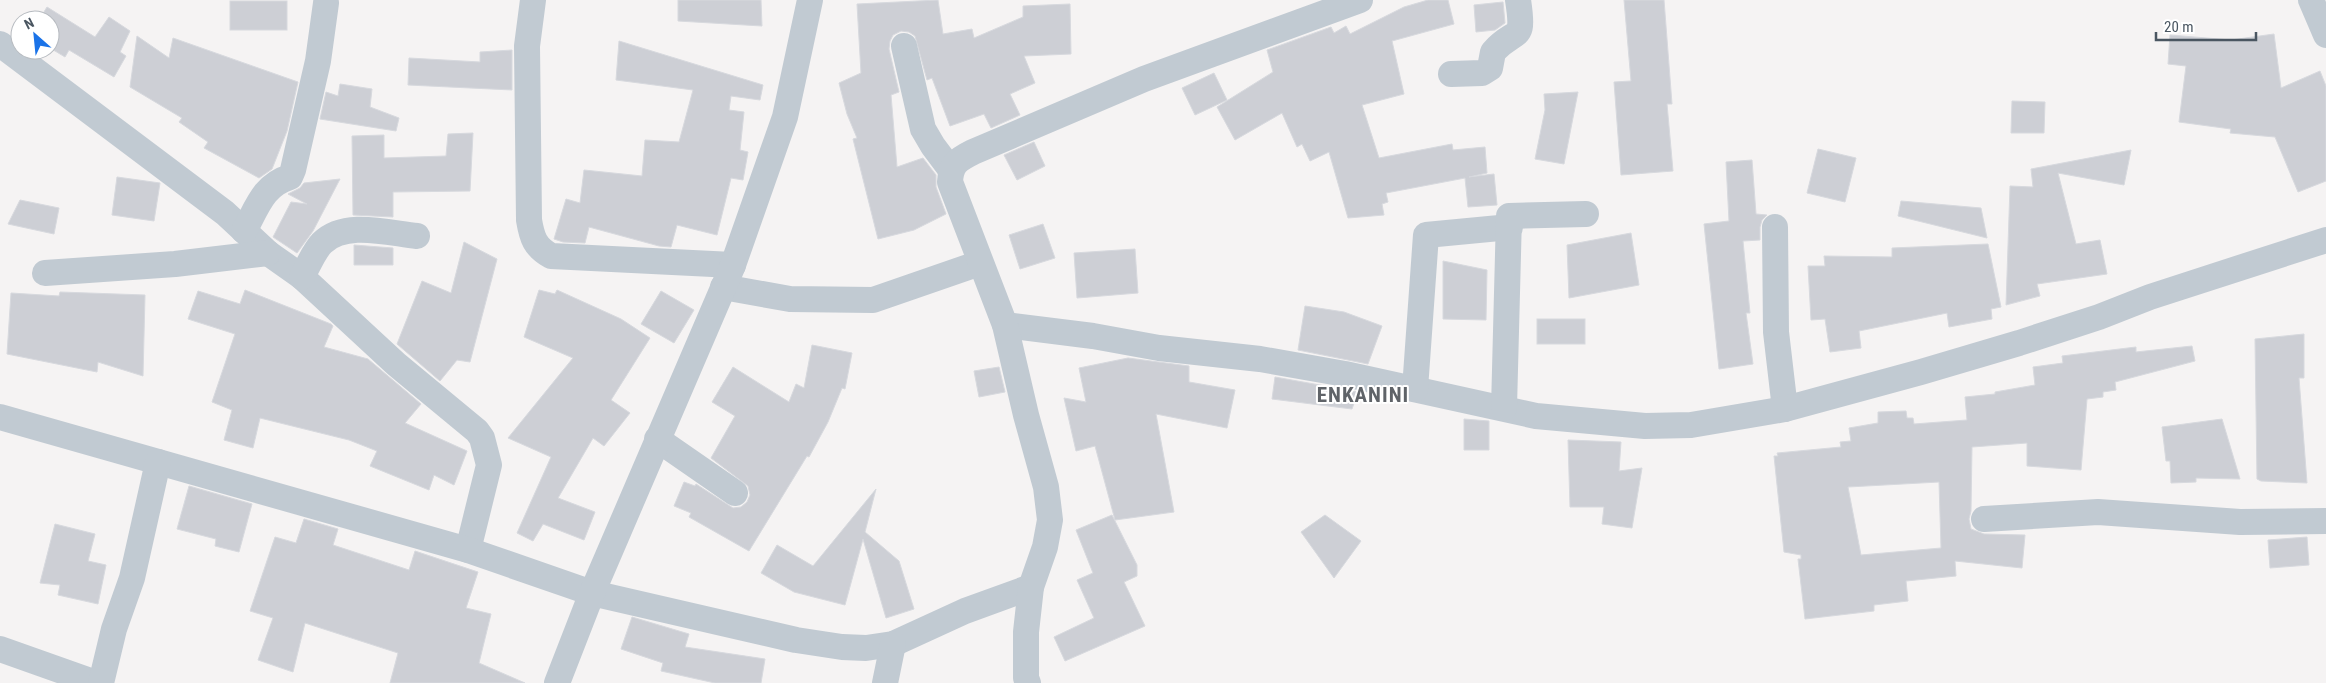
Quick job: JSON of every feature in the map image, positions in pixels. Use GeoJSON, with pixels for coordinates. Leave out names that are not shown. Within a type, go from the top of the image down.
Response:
{"type":"FeatureCollection","features":[{"type":"Feature","properties":{"kind":"street"},"geometry":{"type":"LineString","coordinates":[[533,0],[527,46],[529,220],[531,236],[538,249],[552,256],[728,276],[790,298],[873,300],[980,263]]}},
{"type":"Feature","properties":{"kind":"street"},"geometry":{"type":"LineString","coordinates":[[558,683],[592,593],[728,276],[785,117],[810,0]]}},
{"type":"Feature","properties":{"kind":"street"},"geometry":{"type":"LineString","coordinates":[[1028,683],[1026,678],[1026,632],[1031,587],[1045,547],[1050,520],[1047,495],[1005,325],[950,182],[951,170],[961,158],[973,152],[1144,79],[1360,0]]}},
{"type":"Feature","properties":{"kind":"street"},"geometry":{"type":"LineString","coordinates":[[1451,74],[1482,73],[1490,68],[1493,52],[1520,30],[1522,24],[1518,0]]}},
{"type":"Feature","properties":{"kind":"street"},"geometry":{"type":"LineString","coordinates":[[2311,0],[2326,35]]}},
{"type":"Feature","properties":{"kind":"street"},"geometry":{"type":"LineString","coordinates":[[244,231],[267,190],[272,184],[290,177],[293,170],[318,61],[326,3]]}},
{"type":"Feature","properties":{"kind":"street"},"geometry":{"type":"LineString","coordinates":[[0,44],[225,213],[268,253],[302,276],[396,364],[470,425],[482,438],[489,464],[468,550]]}},
{"type":"Feature","properties":{"kind":"street"},"geometry":{"type":"LineString","coordinates":[[904,46],[923,129],[951,170]]}},
{"type":"Feature","properties":{"kind":"street"},"geometry":{"type":"LineString","coordinates":[[1504,408],[1509,216],[1586,214]]}},
{"type":"Feature","properties":{"kind":"street"},"geometry":{"type":"LineString","coordinates":[[1415,389],[1426,235],[1510,227]]}},
{"type":"Feature","properties":{"kind":"street"},"geometry":{"type":"LineString","coordinates":[[1775,227],[1776,332],[1785,409]]}},
{"type":"Feature","properties":{"kind":"street"},"geometry":{"type":"LineString","coordinates":[[302,276],[320,244],[332,235],[360,230],[416,236]]}},
{"type":"Feature","properties":{"kind":"street"},"geometry":{"type":"LineString","coordinates":[[1005,325],[1093,336],[1159,348],[1260,359],[1415,389],[1536,416],[1645,426],[1690,425],[1785,409],[2019,344],[2099,317],[2150,297],[2326,240]]}},
{"type":"Feature","properties":{"kind":"street"},"geometry":{"type":"LineString","coordinates":[[45,273],[175,264],[268,253]]}},
{"type":"Feature","properties":{"kind":"street"},"geometry":{"type":"LineString","coordinates":[[0,417],[468,550],[592,593],[796,640],[842,647],[866,648],[893,644],[965,611],[1031,587]]}},
{"type":"Feature","properties":{"kind":"street"},"geometry":{"type":"LineString","coordinates":[[658,440],[735,493]]}},
{"type":"Feature","properties":{"kind":"street"},"geometry":{"type":"LineString","coordinates":[[101,683],[114,629],[132,578],[158,462]]}},
{"type":"Feature","properties":{"kind":"street"},"geometry":{"type":"LineString","coordinates":[[1984,519],[2098,512],[2240,522],[2326,521]]}},
{"type":"Feature","properties":{"kind":"street"},"geometry":{"type":"LineString","coordinates":[[885,683],[893,644]]}},
{"type":"Feature","properties":{"kind":"street"},"geometry":{"type":"LineString","coordinates":[[0,649],[96,683]]}},
{"type":"Feature","properties":{"kind":"building"},"geometry":{"type":"Polygon","coordinates":[[[678,0],[761,0],[762,26],[678,21],[678,0]]]}},
{"type":"Feature","properties":{"kind":"building"},"geometry":{"type":"Polygon","coordinates":[[[938,0],[943,34],[972,29],[974,38],[1023,17],[1023,6],[1070,4],[1071,54],[1024,56],[1035,83],[1010,94],[1020,115],[991,128],[984,114],[950,126],[932,78],[927,80],[915,36],[909,32],[901,31],[893,35],[889,49],[899,92],[891,95],[897,167],[923,158],[936,175],[936,187],[946,214],[914,230],[878,239],[853,139],[857,138],[847,114],[839,83],[861,73],[857,4],[938,0]]]}},
{"type":"Feature","properties":{"kind":"building"},"geometry":{"type":"Polygon","coordinates":[[[1428,0],[1448,0],[1454,24],[1392,41],[1404,94],[1362,105],[1379,158],[1452,144],[1453,150],[1485,147],[1487,173],[1469,177],[1494,174],[1497,205],[1468,207],[1465,178],[1386,193],[1388,202],[1382,204],[1384,215],[1348,218],[1329,152],[1310,161],[1302,144],[1297,147],[1282,113],[1235,140],[1217,107],[1273,72],[1267,50],[1331,27],[1334,33],[1346,26],[1350,34],[1404,7],[1428,0]]]}},
{"type":"Feature","properties":{"kind":"building"},"geometry":{"type":"Polygon","coordinates":[[[1624,0],[1664,0],[1672,104],[1667,104],[1673,171],[1621,175],[1614,82],[1631,81],[1624,0]]]}},
{"type":"Feature","properties":{"kind":"building"},"geometry":{"type":"Polygon","coordinates":[[[230,1],[287,1],[287,30],[230,30],[230,1]]]}},
{"type":"Feature","properties":{"kind":"building"},"geometry":{"type":"Polygon","coordinates":[[[1503,2],[1505,23],[1495,30],[1476,32],[1474,5],[1503,2]]]}},
{"type":"Feature","properties":{"kind":"building"},"geometry":{"type":"Polygon","coordinates":[[[60,15],[95,37],[109,17],[130,31],[120,52],[126,56],[114,77],[69,50],[65,57],[60,54],[60,15]]]}},
{"type":"Feature","properties":{"kind":"building"},"geometry":{"type":"Polygon","coordinates":[[[2274,34],[2281,88],[2320,71],[2326,86],[2326,181],[2298,192],[2275,137],[2230,133],[2231,129],[2179,122],[2186,66],[2168,64],[2170,35],[2231,40],[2274,34]]]}},
{"type":"Feature","properties":{"kind":"building"},"geometry":{"type":"Polygon","coordinates":[[[137,36],[169,58],[173,38],[298,82],[287,131],[272,169],[259,178],[204,148],[208,142],[179,122],[182,118],[130,87],[137,36]]]}},
{"type":"Feature","properties":{"kind":"building"},"geometry":{"type":"Polygon","coordinates":[[[619,41],[763,85],[760,100],[731,96],[729,110],[744,112],[740,150],[748,152],[743,180],[731,178],[717,235],[677,225],[671,247],[659,246],[589,227],[585,243],[563,242],[554,239],[566,199],[580,203],[584,170],[642,176],[645,140],[679,142],[693,90],[616,80],[619,41]]]}},
{"type":"Feature","properties":{"kind":"building"},"geometry":{"type":"Polygon","coordinates":[[[512,50],[512,90],[408,85],[409,58],[480,62],[480,52],[512,50]]]}},
{"type":"Feature","properties":{"kind":"building"},"geometry":{"type":"Polygon","coordinates":[[[1214,73],[1227,100],[1195,115],[1182,88],[1214,73]]]}},
{"type":"Feature","properties":{"kind":"building"},"geometry":{"type":"Polygon","coordinates":[[[340,84],[372,89],[370,107],[399,118],[396,131],[320,119],[326,92],[338,96],[340,84]]]}},
{"type":"Feature","properties":{"kind":"building"},"geometry":{"type":"Polygon","coordinates":[[[1578,92],[1564,164],[1535,159],[1545,110],[1544,94],[1578,92]]]}},
{"type":"Feature","properties":{"kind":"building"},"geometry":{"type":"Polygon","coordinates":[[[2012,101],[2045,102],[2044,133],[2011,133],[2012,101]]]}},
{"type":"Feature","properties":{"kind":"building"},"geometry":{"type":"Polygon","coordinates":[[[473,133],[470,191],[393,192],[393,217],[353,215],[352,136],[384,135],[384,158],[446,156],[448,134],[473,133]]]}},
{"type":"Feature","properties":{"kind":"building"},"geometry":{"type":"Polygon","coordinates":[[[1034,142],[1045,166],[1017,180],[1004,155],[1034,142]]]}},
{"type":"Feature","properties":{"kind":"building"},"geometry":{"type":"Polygon","coordinates":[[[1818,149],[1856,158],[1845,202],[1807,193],[1818,149]]]}},
{"type":"Feature","properties":{"kind":"building"},"geometry":{"type":"Polygon","coordinates":[[[2131,150],[2124,185],[2058,173],[2076,244],[2100,240],[2107,274],[2037,284],[2040,296],[2006,305],[2010,186],[2033,187],[2031,169],[2131,150]]]}},
{"type":"Feature","properties":{"kind":"building"},"geometry":{"type":"Polygon","coordinates":[[[1752,160],[1756,214],[1767,215],[1762,220],[1760,227],[1760,240],[1743,241],[1750,313],[1746,313],[1753,364],[1719,369],[1704,224],[1729,221],[1726,162],[1752,160]]]}},
{"type":"Feature","properties":{"kind":"building"},"geometry":{"type":"Polygon","coordinates":[[[117,177],[160,183],[154,221],[112,215],[117,177]]]}},
{"type":"Feature","properties":{"kind":"building"},"geometry":{"type":"Polygon","coordinates":[[[340,179],[313,231],[297,253],[273,237],[291,202],[307,204],[288,194],[300,188],[304,183],[340,179]]]}},
{"type":"Feature","properties":{"kind":"building"},"geometry":{"type":"Polygon","coordinates":[[[20,200],[59,208],[54,234],[8,224],[20,200]]]}},
{"type":"Feature","properties":{"kind":"building"},"geometry":{"type":"Polygon","coordinates":[[[1901,201],[1981,208],[1987,238],[1898,216],[1901,201]]]}},
{"type":"Feature","properties":{"kind":"building"},"geometry":{"type":"Polygon","coordinates":[[[1043,224],[1055,258],[1020,269],[1009,235],[1043,224]]]}},
{"type":"Feature","properties":{"kind":"building"},"geometry":{"type":"Polygon","coordinates":[[[1631,233],[1639,285],[1569,298],[1567,245],[1631,233]]]}},
{"type":"Feature","properties":{"kind":"building"},"geometry":{"type":"Polygon","coordinates":[[[464,242],[497,259],[470,362],[457,360],[440,381],[397,344],[422,281],[451,293],[464,242]]]}},
{"type":"Feature","properties":{"kind":"building"},"geometry":{"type":"Polygon","coordinates":[[[1988,244],[2001,307],[1991,309],[1992,319],[1949,327],[1947,313],[1859,331],[1861,348],[1830,352],[1825,319],[1811,320],[1808,266],[1825,266],[1824,256],[1892,257],[1892,248],[1988,244]]]}},
{"type":"Feature","properties":{"kind":"building"},"geometry":{"type":"Polygon","coordinates":[[[354,245],[393,248],[393,265],[354,265],[354,245]]]}},
{"type":"Feature","properties":{"kind":"building"},"geometry":{"type":"Polygon","coordinates":[[[1135,249],[1138,293],[1077,298],[1074,253],[1135,249]]]}},
{"type":"Feature","properties":{"kind":"building"},"geometry":{"type":"Polygon","coordinates":[[[1443,261],[1487,270],[1486,320],[1443,319],[1443,261]]]}},
{"type":"Feature","properties":{"kind":"building"},"geometry":{"type":"Polygon","coordinates":[[[245,290],[331,324],[333,326],[324,347],[368,359],[421,404],[405,423],[467,451],[454,485],[434,475],[429,490],[370,466],[377,451],[349,440],[260,418],[253,448],[224,440],[232,410],[212,402],[235,334],[188,319],[198,291],[240,304],[245,290]]]}},
{"type":"Feature","properties":{"kind":"building"},"geometry":{"type":"Polygon","coordinates":[[[539,290],[555,294],[557,290],[621,319],[650,338],[611,400],[630,413],[604,446],[593,438],[558,498],[595,512],[584,540],[543,524],[533,541],[517,533],[551,457],[508,438],[573,358],[524,337],[539,290]]]}},
{"type":"Feature","properties":{"kind":"building"},"geometry":{"type":"Polygon","coordinates":[[[661,291],[694,310],[674,343],[641,324],[661,291]]]}},
{"type":"Feature","properties":{"kind":"building"},"geometry":{"type":"Polygon","coordinates":[[[60,292],[145,295],[143,376],[98,362],[97,372],[7,354],[11,293],[59,296],[60,292]]]}},
{"type":"Feature","properties":{"kind":"building"},"geometry":{"type":"Polygon","coordinates":[[[1305,306],[1344,312],[1382,326],[1368,364],[1298,350],[1305,306]]]}},
{"type":"Feature","properties":{"kind":"building"},"geometry":{"type":"Polygon","coordinates":[[[1537,319],[1585,319],[1585,344],[1537,344],[1537,319]]]}},
{"type":"Feature","properties":{"kind":"building"},"geometry":{"type":"Polygon","coordinates":[[[2304,334],[2304,378],[2299,378],[2307,483],[2261,481],[2257,479],[2255,339],[2304,334]]]}},
{"type":"Feature","properties":{"kind":"building"},"geometry":{"type":"Polygon","coordinates":[[[812,345],[852,353],[845,389],[842,388],[828,422],[809,457],[807,456],[749,551],[689,517],[691,513],[674,506],[684,482],[695,486],[696,484],[733,508],[741,507],[747,502],[750,495],[748,486],[711,458],[735,416],[712,402],[733,367],[789,402],[796,384],[804,388],[812,345]]]}},
{"type":"Feature","properties":{"kind":"building"},"geometry":{"type":"Polygon","coordinates":[[[2192,346],[2195,361],[2115,382],[2116,390],[2103,392],[2103,397],[2087,399],[2081,470],[2027,466],[2027,443],[1972,447],[1971,511],[1969,519],[1971,529],[1984,534],[2025,535],[2022,568],[1955,561],[1956,576],[1906,581],[1908,601],[1874,605],[1874,611],[1805,619],[1798,559],[1801,559],[1801,555],[1784,552],[1774,456],[1778,456],[1777,453],[1841,447],[1840,442],[1851,441],[1849,428],[1878,423],[1878,412],[1906,411],[1907,418],[1913,418],[1914,424],[1967,420],[1965,397],[1995,394],[1995,392],[2035,385],[2033,367],[2063,363],[2062,356],[2136,347],[2136,352],[2192,346]],[[1939,482],[1848,487],[1861,555],[1941,548],[1939,482]]]}},
{"type":"Feature","properties":{"kind":"building"},"geometry":{"type":"Polygon","coordinates":[[[1128,358],[1189,366],[1189,382],[1235,390],[1227,428],[1156,414],[1174,512],[1115,520],[1095,446],[1076,451],[1064,398],[1086,402],[1079,368],[1128,358]]]}},
{"type":"Feature","properties":{"kind":"building"},"geometry":{"type":"Polygon","coordinates":[[[999,367],[1005,392],[979,397],[974,371],[999,367]]]}},
{"type":"Feature","properties":{"kind":"building"},"geometry":{"type":"Polygon","coordinates":[[[1275,377],[1358,392],[1352,409],[1272,399],[1275,377]]]}},
{"type":"Feature","properties":{"kind":"building"},"geometry":{"type":"Polygon","coordinates":[[[1464,419],[1489,421],[1489,450],[1464,450],[1464,419]]]}},
{"type":"Feature","properties":{"kind":"building"},"geometry":{"type":"Polygon","coordinates":[[[2222,419],[2240,479],[2196,478],[2196,482],[2171,483],[2170,461],[2166,461],[2162,427],[2222,419]]]}},
{"type":"Feature","properties":{"kind":"building"},"geometry":{"type":"Polygon","coordinates":[[[1568,440],[1621,442],[1619,471],[1642,468],[1632,528],[1602,524],[1604,507],[1570,507],[1568,440]]]}},
{"type":"Feature","properties":{"kind":"building"},"geometry":{"type":"Polygon","coordinates":[[[189,486],[252,504],[239,552],[215,546],[216,539],[177,529],[189,486]]]}},
{"type":"Feature","properties":{"kind":"building"},"geometry":{"type":"Polygon","coordinates":[[[876,489],[865,532],[899,561],[914,609],[886,618],[863,539],[845,605],[794,592],[761,573],[777,545],[813,566],[876,489]]]}},
{"type":"Feature","properties":{"kind":"building"},"geometry":{"type":"Polygon","coordinates":[[[1112,515],[1137,565],[1137,576],[1124,582],[1145,626],[1065,661],[1054,637],[1094,618],[1077,580],[1093,573],[1076,530],[1112,515]]]}},
{"type":"Feature","properties":{"kind":"building"},"geometry":{"type":"Polygon","coordinates":[[[1325,515],[1361,541],[1334,578],[1301,532],[1325,515]]]}},
{"type":"Feature","properties":{"kind":"building"},"geometry":{"type":"Polygon","coordinates":[[[304,519],[338,529],[333,545],[409,570],[415,551],[478,572],[466,608],[491,614],[479,663],[525,683],[390,683],[398,653],[305,623],[293,672],[258,660],[273,618],[250,611],[275,537],[296,543],[304,519]]]}},
{"type":"Feature","properties":{"kind":"building"},"geometry":{"type":"Polygon","coordinates":[[[55,524],[95,534],[88,561],[106,565],[98,604],[58,595],[60,585],[40,583],[55,524]]]}},
{"type":"Feature","properties":{"kind":"building"},"geometry":{"type":"Polygon","coordinates":[[[2307,537],[2309,565],[2270,568],[2268,540],[2307,537]]]}},
{"type":"Feature","properties":{"kind":"building"},"geometry":{"type":"Polygon","coordinates":[[[632,617],[689,634],[685,647],[765,659],[761,683],[715,683],[661,671],[663,663],[621,649],[632,617]]]}},
{"type":"Feature","properties":{"kind":"district","name":"ENKANINI"},"geometry":{"type":"Point","coordinates":[1363,395]}}]}
